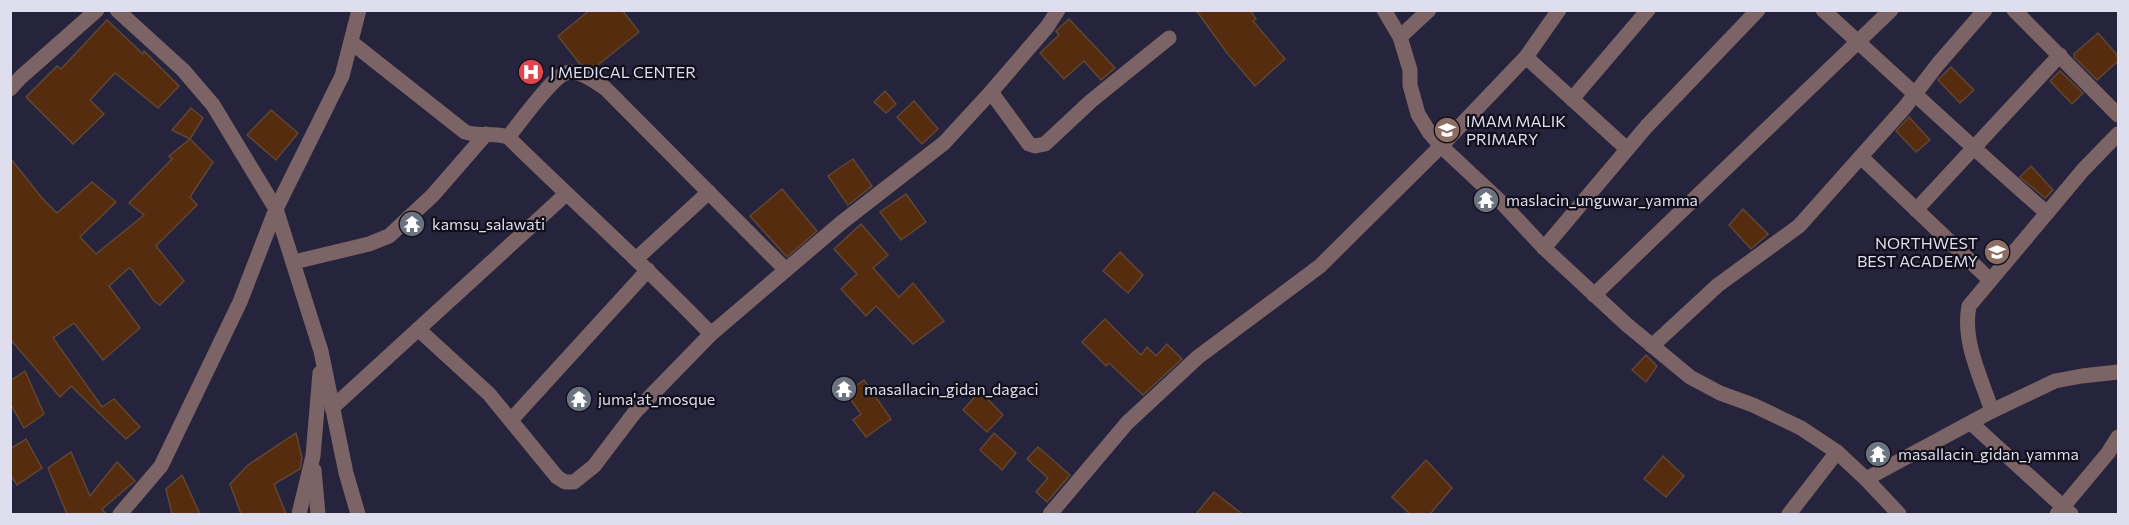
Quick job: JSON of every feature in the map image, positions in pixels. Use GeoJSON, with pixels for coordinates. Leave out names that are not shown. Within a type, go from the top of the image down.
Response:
{"type":"FeatureCollection","features":[{"type":"Feature","properties":{"kind":"street"},"geometry":{"type":"LineString","coordinates":[[10,89],[97,10]]}},
{"type":"Feature","properties":{"kind":"street"},"geometry":{"type":"LineString","coordinates":[[117,10],[183,70],[213,105],[276,209],[321,351],[346,473],[358,514]]}},
{"type":"Feature","properties":{"kind":"street"},"geometry":{"type":"LineString","coordinates":[[120,514],[161,466],[240,302],[276,209],[342,76],[359,10]]}},
{"type":"Feature","properties":{"kind":"street"},"geometry":{"type":"LineString","coordinates":[[418,329],[489,394],[512,419],[557,477],[565,482],[574,482],[594,466],[635,412],[711,334],[841,223],[944,143],[1047,27],[1058,10]]}},
{"type":"Feature","properties":{"kind":"street"},"geometry":{"type":"LineString","coordinates":[[1384,10],[1400,37],[1410,70],[1410,85],[1418,114],[1441,146],[1502,203],[1544,248],[1594,295],[1690,377],[1720,393],[1753,405],[1801,428],[1837,452],[1899,514]]}},
{"type":"Feature","properties":{"kind":"street"},"geometry":{"type":"LineString","coordinates":[[1400,37],[1428,10]]}},
{"type":"Feature","properties":{"kind":"street"},"geometry":{"type":"LineString","coordinates":[[1050,514],[1127,423],[1198,357],[1320,266],[1441,146],[1526,57],[1559,10]]}},
{"type":"Feature","properties":{"kind":"street"},"geometry":{"type":"LineString","coordinates":[[1572,99],[1648,10]]}},
{"type":"Feature","properties":{"kind":"street"},"geometry":{"type":"LineString","coordinates":[[1544,248],[1627,149],[1758,10]]}},
{"type":"Feature","properties":{"kind":"street"},"geometry":{"type":"LineString","coordinates":[[1823,10],[2047,213]]}},
{"type":"Feature","properties":{"kind":"street"},"geometry":{"type":"LineString","coordinates":[[1594,295],[1891,10]]}},
{"type":"Feature","properties":{"kind":"street"},"geometry":{"type":"LineString","coordinates":[[1652,346],[1719,285],[1799,226],[1862,158],[1985,10]]}},
{"type":"Feature","properties":{"kind":"street"},"geometry":{"type":"LineString","coordinates":[[2014,10],[2118,115]]}},
{"type":"Feature","properties":{"kind":"street"},"geometry":{"type":"LineString","coordinates":[[991,92],[1029,144],[1035,146],[1045,144],[1091,101],[1169,38]]}},
{"type":"Feature","properties":{"kind":"street"},"geometry":{"type":"LineString","coordinates":[[351,42],[465,132],[474,135],[496,133],[508,137],[566,194],[637,258],[711,334]]}},
{"type":"Feature","properties":{"kind":"street"},"geometry":{"type":"LineString","coordinates":[[1916,210],[2060,55]]}},
{"type":"Feature","properties":{"kind":"street"},"geometry":{"type":"LineString","coordinates":[[1526,57],[1627,149]]}},
{"type":"Feature","properties":{"kind":"street"},"geometry":{"type":"LineString","coordinates":[[508,137],[555,79],[566,73],[582,74],[605,88],[786,270]]}},
{"type":"Feature","properties":{"kind":"street"},"geometry":{"type":"LineString","coordinates":[[294,262],[369,244],[388,236],[433,195],[486,134]]}},
{"type":"Feature","properties":{"kind":"street"},"geometry":{"type":"LineString","coordinates":[[1992,411],[1971,348],[1966,322],[1968,306],[2083,170],[2118,134]]}},
{"type":"Feature","properties":{"kind":"street"},"geometry":{"type":"LineString","coordinates":[[1862,158],[1990,280]]}},
{"type":"Feature","properties":{"kind":"street"},"geometry":{"type":"LineString","coordinates":[[637,258],[709,192]]}},
{"type":"Feature","properties":{"kind":"street"},"geometry":{"type":"LineString","coordinates":[[332,408],[566,194]]}},
{"type":"Feature","properties":{"kind":"street"},"geometry":{"type":"LineString","coordinates":[[512,419],[648,270]]}},
{"type":"Feature","properties":{"kind":"street"},"geometry":{"type":"LineString","coordinates":[[299,514],[313,456],[321,351]]}},
{"type":"Feature","properties":{"kind":"street"},"geometry":{"type":"LineString","coordinates":[[1866,479],[1992,411],[2055,381],[2118,372]]}},
{"type":"Feature","properties":{"kind":"street"},"geometry":{"type":"LineString","coordinates":[[1971,423],[2064,512],[2113,456],[2118,437]]}},
{"type":"Feature","properties":{"kind":"street"},"geometry":{"type":"LineString","coordinates":[[1789,514],[1837,452]]}},
{"type":"Feature","properties":{"kind":"street"},"geometry":{"type":"LineString","coordinates":[[313,456],[318,514]]}},
{"type":"Feature","properties":{"kind":"building"},"geometry":{"type":"Polygon","coordinates":[[[590,10],[622,10],[639,32],[593,69],[580,64],[558,36],[590,10]]]}},
{"type":"Feature","properties":{"kind":"building"},"geometry":{"type":"Polygon","coordinates":[[[1196,10],[1250,10],[1256,19],[1253,21],[1285,59],[1255,86],[1227,53],[1196,10]]]}},
{"type":"Feature","properties":{"kind":"building"},"geometry":{"type":"Polygon","coordinates":[[[1069,19],[1115,68],[1101,80],[1084,61],[1064,79],[1040,53],[1059,35],[1056,31],[1069,19]]]}},
{"type":"Feature","properties":{"kind":"building"},"geometry":{"type":"Polygon","coordinates":[[[107,20],[143,54],[144,51],[179,86],[158,108],[115,73],[90,100],[104,114],[73,144],[26,97],[57,66],[61,69],[107,20]]]}},
{"type":"Feature","properties":{"kind":"building"},"geometry":{"type":"Polygon","coordinates":[[[2098,33],[2118,56],[2118,61],[2097,80],[2074,57],[2074,54],[2098,33]]]}},
{"type":"Feature","properties":{"kind":"building"},"geometry":{"type":"Polygon","coordinates":[[[1951,67],[1974,90],[1960,103],[1938,80],[1951,67]]]}},
{"type":"Feature","properties":{"kind":"building"},"geometry":{"type":"Polygon","coordinates":[[[2060,71],[2083,93],[2072,104],[2050,81],[2060,71]]]}},
{"type":"Feature","properties":{"kind":"building"},"geometry":{"type":"Polygon","coordinates":[[[885,91],[896,104],[886,113],[874,102],[885,91]]]}},
{"type":"Feature","properties":{"kind":"building"},"geometry":{"type":"Polygon","coordinates":[[[914,101],[938,129],[922,144],[897,117],[914,101]]]}},
{"type":"Feature","properties":{"kind":"building"},"geometry":{"type":"Polygon","coordinates":[[[191,108],[203,118],[190,139],[172,130],[191,108]]]}},
{"type":"Feature","properties":{"kind":"building"},"geometry":{"type":"Polygon","coordinates":[[[271,110],[298,133],[276,160],[247,135],[271,110]]]}},
{"type":"Feature","properties":{"kind":"building"},"geometry":{"type":"Polygon","coordinates":[[[1909,117],[1930,140],[1916,152],[1896,131],[1909,117]]]}},
{"type":"Feature","properties":{"kind":"building"},"geometry":{"type":"Polygon","coordinates":[[[190,139],[213,162],[190,197],[197,205],[156,246],[184,281],[160,305],[154,301],[129,268],[109,286],[140,328],[103,360],[74,323],[53,338],[102,407],[114,399],[140,427],[126,439],[71,386],[60,397],[10,339],[10,158],[57,213],[92,182],[116,202],[80,237],[96,254],[144,215],[129,203],[172,159],[169,156],[190,139]]]}},
{"type":"Feature","properties":{"kind":"building"},"geometry":{"type":"Polygon","coordinates":[[[853,159],[872,186],[848,205],[828,176],[853,159]]]}},
{"type":"Feature","properties":{"kind":"building"},"geometry":{"type":"Polygon","coordinates":[[[2031,166],[2053,190],[2045,198],[2020,177],[2031,166]]]}},
{"type":"Feature","properties":{"kind":"building"},"geometry":{"type":"Polygon","coordinates":[[[782,189],[817,231],[787,257],[750,216],[782,189]]]}},
{"type":"Feature","properties":{"kind":"building"},"geometry":{"type":"Polygon","coordinates":[[[906,194],[926,222],[901,240],[880,212],[906,194]]]}},
{"type":"Feature","properties":{"kind":"building"},"geometry":{"type":"Polygon","coordinates":[[[1743,209],[1768,234],[1751,249],[1729,225],[1743,209]]]}},
{"type":"Feature","properties":{"kind":"building"},"geometry":{"type":"Polygon","coordinates":[[[861,224],[888,255],[873,268],[899,297],[913,283],[944,321],[913,344],[876,306],[866,316],[841,289],[857,274],[834,249],[861,224]]]}},
{"type":"Feature","properties":{"kind":"building"},"geometry":{"type":"Polygon","coordinates":[[[1120,252],[1143,275],[1128,293],[1103,271],[1120,252]]]}},
{"type":"Feature","properties":{"kind":"building"},"geometry":{"type":"Polygon","coordinates":[[[1105,319],[1141,355],[1147,347],[1156,356],[1167,344],[1182,359],[1143,395],[1109,363],[1106,366],[1082,342],[1105,319]]]}},
{"type":"Feature","properties":{"kind":"building"},"geometry":{"type":"Polygon","coordinates":[[[1646,355],[1657,366],[1646,382],[1632,370],[1646,355]]]}},
{"type":"Feature","properties":{"kind":"building"},"geometry":{"type":"Polygon","coordinates":[[[25,371],[44,414],[24,428],[10,403],[10,381],[25,371]]]}},
{"type":"Feature","properties":{"kind":"building"},"geometry":{"type":"Polygon","coordinates":[[[864,380],[891,419],[866,437],[853,420],[861,414],[846,393],[864,380]]]}},
{"type":"Feature","properties":{"kind":"building"},"geometry":{"type":"Polygon","coordinates":[[[980,391],[1003,415],[987,432],[963,410],[980,391]]]}},
{"type":"Feature","properties":{"kind":"building"},"geometry":{"type":"Polygon","coordinates":[[[296,433],[302,458],[300,469],[274,484],[286,514],[241,514],[230,484],[248,465],[296,433]]]}},
{"type":"Feature","properties":{"kind":"building"},"geometry":{"type":"Polygon","coordinates":[[[994,433],[1016,453],[1002,470],[980,450],[994,433]]]}},
{"type":"Feature","properties":{"kind":"building"},"geometry":{"type":"Polygon","coordinates":[[[26,439],[42,468],[17,485],[10,474],[10,449],[26,439]]]}},
{"type":"Feature","properties":{"kind":"building"},"geometry":{"type":"Polygon","coordinates":[[[1038,447],[1070,475],[1047,502],[1036,492],[1048,478],[1027,459],[1038,447]]]}},
{"type":"Feature","properties":{"kind":"building"},"geometry":{"type":"Polygon","coordinates":[[[71,452],[90,496],[117,462],[135,481],[102,509],[106,514],[67,514],[48,468],[71,452]]]}},
{"type":"Feature","properties":{"kind":"building"},"geometry":{"type":"Polygon","coordinates":[[[1663,456],[1684,476],[1666,497],[1644,479],[1663,456]]]}},
{"type":"Feature","properties":{"kind":"building"},"geometry":{"type":"Polygon","coordinates":[[[1426,460],[1452,488],[1430,514],[1410,514],[1392,497],[1426,460]]]}},
{"type":"Feature","properties":{"kind":"building"},"geometry":{"type":"Polygon","coordinates":[[[182,475],[200,514],[172,514],[166,489],[182,475]]]}},
{"type":"Feature","properties":{"kind":"building"},"geometry":{"type":"Polygon","coordinates":[[[1214,492],[1242,514],[1196,514],[1214,492]]]}},
{"type":"Feature","properties":{"kind":"place","name":"J MEDICAL CENTER"},"geometry":{"type":"Point","coordinates":[531,72]}},
{"type":"Feature","properties":{"kind":"place","name":"IMAM MALIK PRIMARY"},"geometry":{"type":"Point","coordinates":[1447,130]}},
{"type":"Feature","properties":{"kind":"place","name":"maslacin_unguwar_yamma"},"geometry":{"type":"Point","coordinates":[1486,200]}},
{"type":"Feature","properties":{"kind":"place","name":"kamsu_salawati"},"geometry":{"type":"Point","coordinates":[412,224]}},
{"type":"Feature","properties":{"kind":"place","name":"NORTHWEST BEST ACADEMY"},"geometry":{"type":"Point","coordinates":[1997,252]}},
{"type":"Feature","properties":{"kind":"place","name":"masallacin_gidan_dagaci"},"geometry":{"type":"Point","coordinates":[844,389]}},
{"type":"Feature","properties":{"kind":"place","name":"juma'at_mosque"},"geometry":{"type":"Point","coordinates":[579,399]}},
{"type":"Feature","properties":{"kind":"place","name":"masallacin_gidan_yamma"},"geometry":{"type":"Point","coordinates":[1878,454]}}]}
